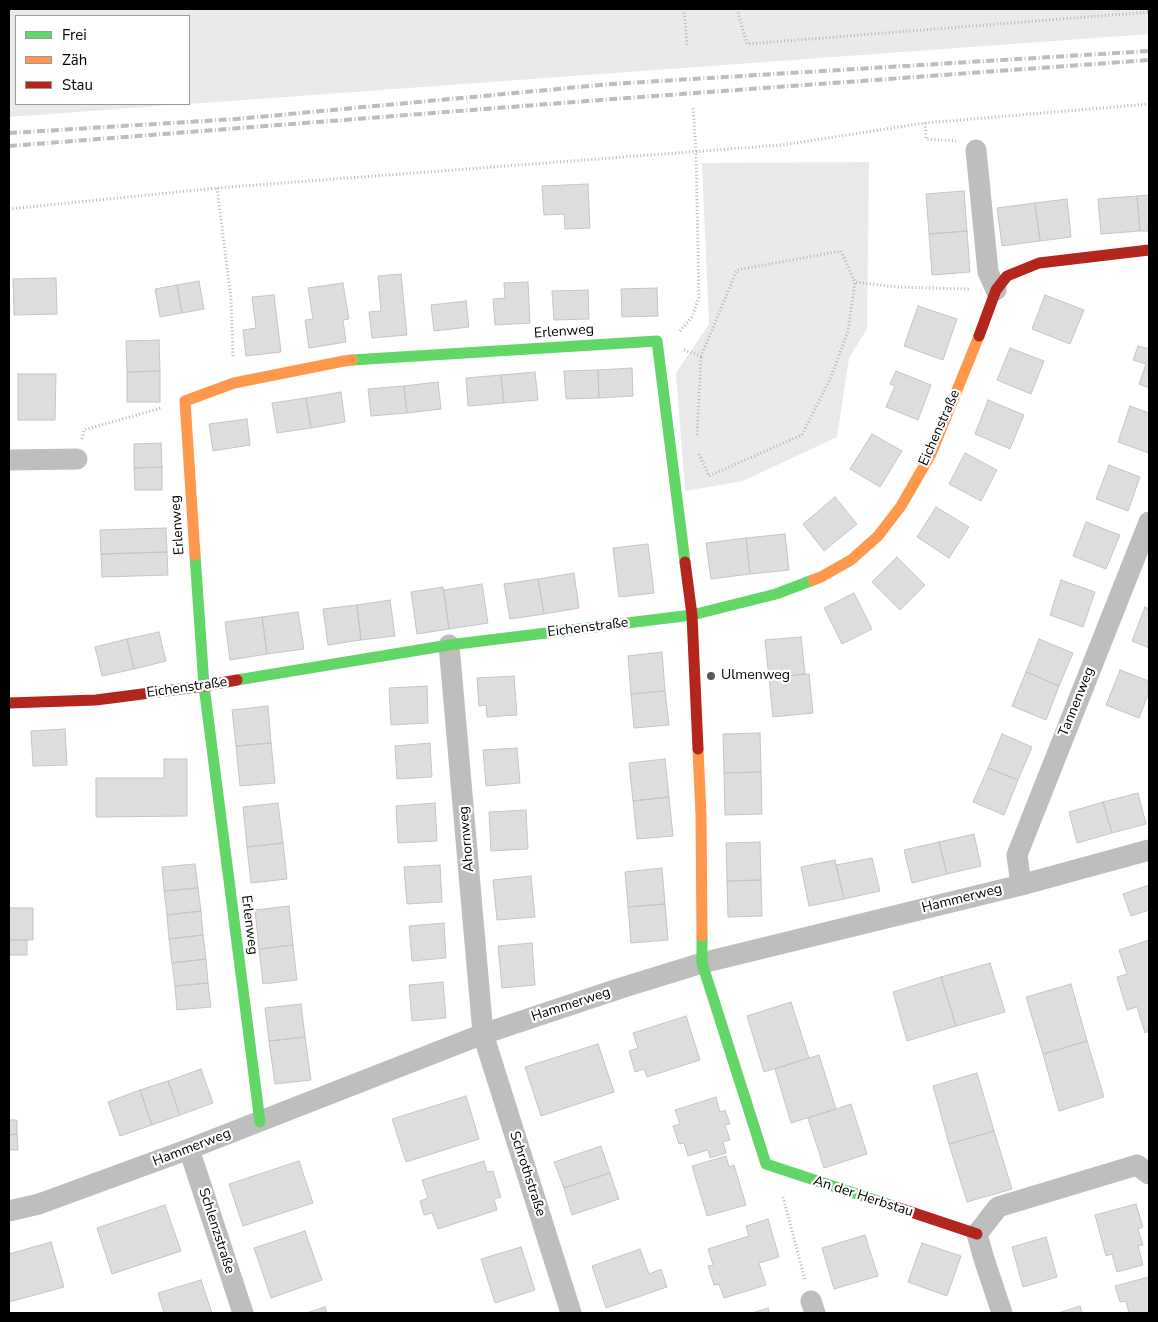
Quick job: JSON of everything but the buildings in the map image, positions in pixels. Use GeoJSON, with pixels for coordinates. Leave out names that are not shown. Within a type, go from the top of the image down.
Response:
{"type":"FeatureCollection","features":[{"type":"Feature","properties":{"kind":"street"},"geometry":{"type":"LineString","coordinates":[[976,150],[988,272],[996,290]]}},
{"type":"Feature","properties":{"kind":"street","name":"Eichenstraße"},"geometry":{"type":"LineString","coordinates":[[9,704],[96,700],[204,686],[449,645],[692,615],[776,594],[821,577],[851,560],[878,536],[901,506],[931,454],[985,322],[996,290],[1007,276],[1039,263],[1149,250]]}},
{"type":"Feature","properties":{"kind":"street"},"geometry":{"type":"LineString","coordinates":[[657,341],[692,615],[701,815],[702,963],[766,1164],[775,1168]]}},
{"type":"Feature","properties":{"kind":"street","name":"Erlenweg"},"geometry":{"type":"LineString","coordinates":[[260,1122],[204,686],[185,401],[234,383],[344,361],[657,341]]}},
{"type":"Feature","properties":{"kind":"street"},"geometry":{"type":"LineString","coordinates":[[9,460],[76,459]]}},
{"type":"Feature","properties":{"kind":"street","name":"Tannenweg"},"geometry":{"type":"LineString","coordinates":[[1021,885],[1017,855],[1149,522]]}},
{"type":"Feature","properties":{"kind":"street","name":"Ahornweg"},"geometry":{"type":"LineString","coordinates":[[449,645],[483,1034]]}},
{"type":"Feature","properties":{"kind":"street","name":"Hammerweg"},"geometry":{"type":"LineString","coordinates":[[9,1211],[40,1204],[189,1149],[483,1034],[622,988],[702,963],[1021,885],[1149,850]]}},
{"type":"Feature","properties":{"kind":"street","name":"Schrothstraße"},"geometry":{"type":"LineString","coordinates":[[483,1034],[571,1313]]}},
{"type":"Feature","properties":{"kind":"street","name":"Schlenzstraße"},"geometry":{"type":"LineString","coordinates":[[189,1149],[243,1313]]}},
{"type":"Feature","properties":{"kind":"street"},"geometry":{"type":"LineString","coordinates":[[1002,1313],[977,1234],[998,1207],[1137,1166],[1149,1174]]}},
{"type":"Feature","properties":{"kind":"street","name":"An der Herbstau"},"geometry":{"type":"LineString","coordinates":[[775,1168],[977,1234]]}},
{"type":"Feature","properties":{"kind":"path"},"geometry":{"type":"LineString","coordinates":[[684,9],[687,45]]}},
{"type":"Feature","properties":{"kind":"path"},"geometry":{"type":"LineString","coordinates":[[736,9],[747,44],[1149,12]]}},
{"type":"Feature","properties":{"kind":"path"},"geometry":{"type":"LineString","coordinates":[[9,209],[217,188],[782,145],[925,122],[1149,104]]}},
{"type":"Feature","properties":{"kind":"path"},"geometry":{"type":"LineString","coordinates":[[657,341],[675,336],[692,317],[699,297],[696,152],[693,107]]}},
{"type":"Feature","properties":{"kind":"path"},"geometry":{"type":"LineString","coordinates":[[925,122],[926,139],[969,142],[976,150]]}},
{"type":"Feature","properties":{"kind":"path"},"geometry":{"type":"LineString","coordinates":[[217,188],[231,299],[234,383]]}},
{"type":"Feature","properties":{"kind":"path"},"geometry":{"type":"LineString","coordinates":[[696,448],[709,476],[802,434],[831,377],[848,331],[855,282],[841,251],[737,270],[701,356],[697,439]]}},
{"type":"Feature","properties":{"kind":"path"},"geometry":{"type":"LineString","coordinates":[[855,282],[896,287],[996,290]]}},
{"type":"Feature","properties":{"kind":"path"},"geometry":{"type":"LineString","coordinates":[[657,341],[701,356]]}},
{"type":"Feature","properties":{"kind":"path"},"geometry":{"type":"LineString","coordinates":[[76,459],[84,430],[185,401]]}},
{"type":"Feature","properties":{"kind":"path"},"geometry":{"type":"LineString","coordinates":[[775,1168],[813,1307]]}},
{"type":"Feature","properties":{"kind":"shaded area"},"geometry":{"type":"Polygon","coordinates":[[[9,9],[1149,9],[1149,34],[190,104],[190,15],[15,15],[15,105],[174,105],[9,117],[9,9]]]}},
{"type":"Feature","properties":{"kind":"shaded area"},"geometry":{"type":"Polygon","coordinates":[[[869,162],[867,329],[849,358],[837,437],[743,481],[685,491],[676,373],[709,324],[702,163],[869,162]]]}},
{"type":"Feature","properties":{"kind":"railway"},"geometry":{"type":"LineString","coordinates":[[9,133],[236,119],[611,84],[1149,51]]}},
{"type":"Feature","properties":{"kind":"railway"},"geometry":{"type":"LineString","coordinates":[[9,146],[1149,60]]}},
{"type":"Feature","properties":{"kind":"traffic: fast"},"geometry":{"type":"LineString","coordinates":[[352,360],[657,341],[685,562]]}},
{"type":"Feature","properties":{"kind":"traffic: fast"},"geometry":{"type":"LineString","coordinates":[[195,555],[204,686],[260,1122]]}},
{"type":"Feature","properties":{"kind":"traffic: fast"},"geometry":{"type":"LineString","coordinates":[[237,680],[449,645],[692,615],[776,594],[813,580]]}},
{"type":"Feature","properties":{"kind":"traffic: fast"},"geometry":{"type":"LineString","coordinates":[[702,936],[702,963],[766,1164],[896,1207]]}},
{"type":"Feature","properties":{"kind":"traffic: slow"},"geometry":{"type":"LineString","coordinates":[[813,580],[851,560],[878,536],[901,506],[931,454],[979,336]]}},
{"type":"Feature","properties":{"kind":"traffic: slow"},"geometry":{"type":"LineString","coordinates":[[195,555],[185,401],[234,383],[352,360]]}},
{"type":"Feature","properties":{"kind":"traffic: slow"},"geometry":{"type":"LineString","coordinates":[[698,749],[701,815],[702,936]]}},
{"type":"Feature","properties":{"kind":"traffic: jam"},"geometry":{"type":"LineString","coordinates":[[979,336],[996,290],[1007,276],[1039,263],[1149,250]]}},
{"type":"Feature","properties":{"kind":"traffic: jam"},"geometry":{"type":"LineString","coordinates":[[685,562],[692,615],[698,749]]}},
{"type":"Feature","properties":{"kind":"traffic: jam"},"geometry":{"type":"LineString","coordinates":[[9,703],[96,700],[237,680]]}},
{"type":"Feature","properties":{"kind":"traffic: jam"},"geometry":{"type":"LineString","coordinates":[[896,1207],[977,1234]]}},
{"type":"Feature","properties":{"kind":"place","name":"Ulmenweg"},"geometry":{"type":"Point","coordinates":[711,676]}}]}
